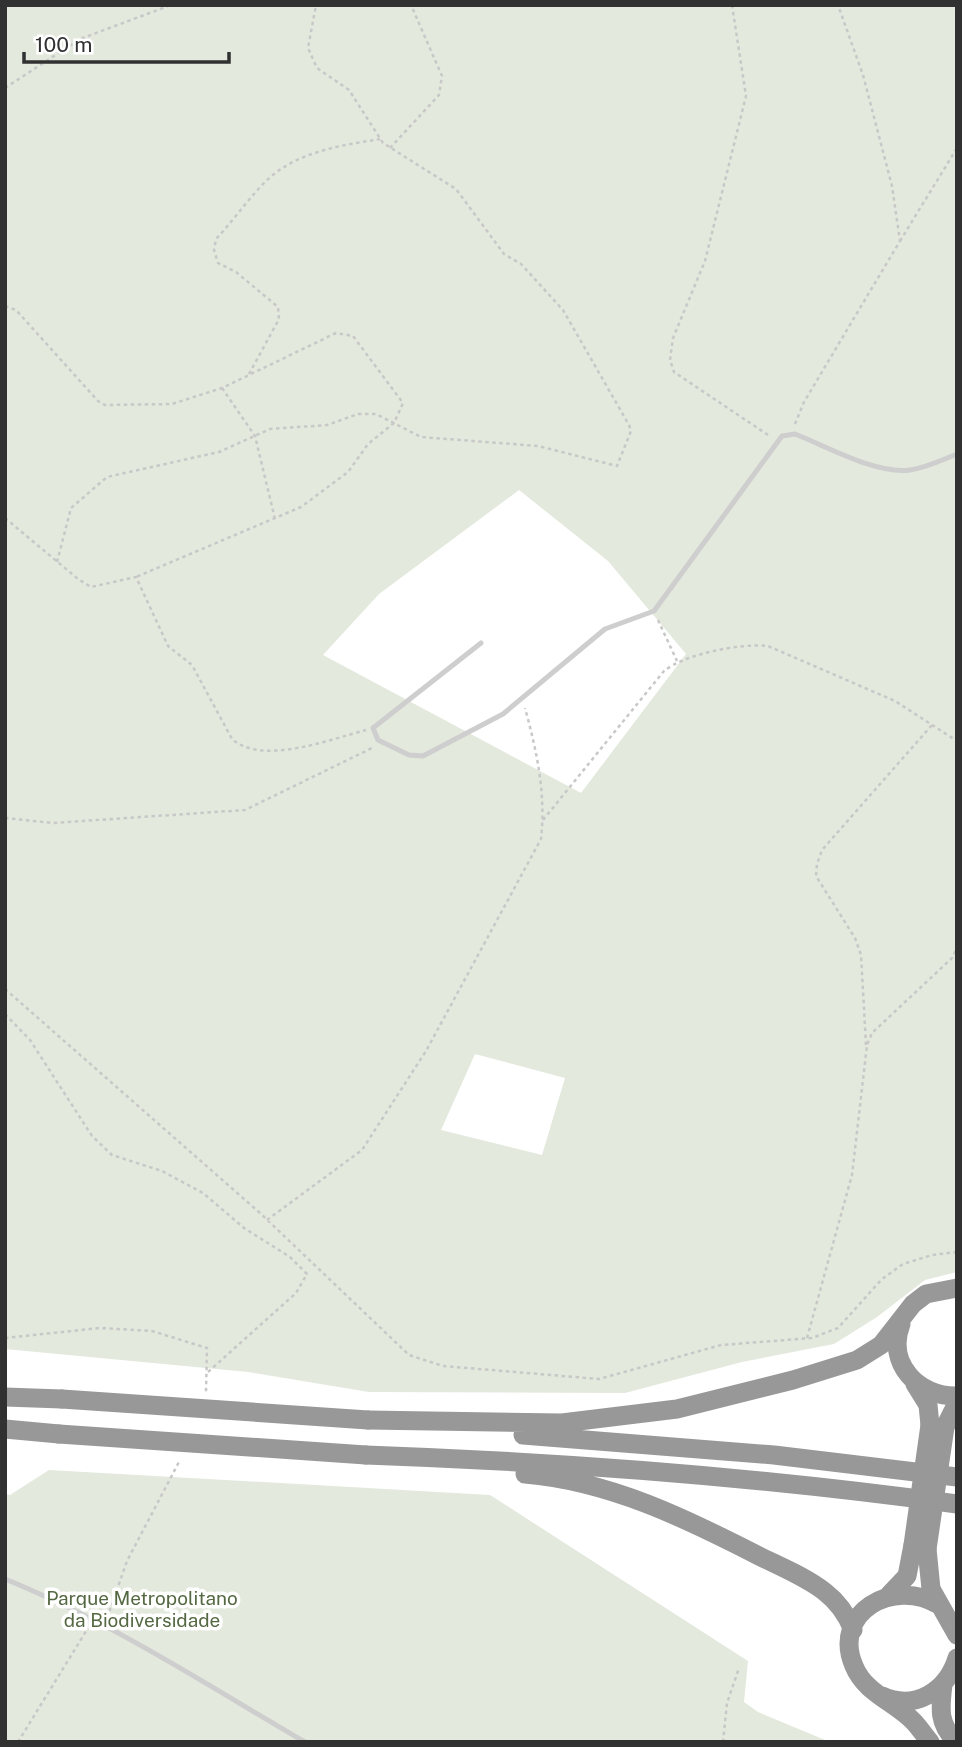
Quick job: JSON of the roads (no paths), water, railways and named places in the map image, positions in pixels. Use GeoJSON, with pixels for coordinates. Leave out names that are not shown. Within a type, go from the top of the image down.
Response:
{"type":"FeatureCollection","features":[{"type":"Feature","properties":{"kind":"highway"},"geometry":{"type":"LineString","coordinates":[[368,1420],[562,1423],[677,1409],[857,1360],[880,1345],[926,1294],[957,1288]]}},
{"type":"Feature","properties":{"kind":"highway"},"geometry":{"type":"LineString","coordinates":[[904,1316],[897,1345],[906,1373],[925,1395],[938,1426]]}},
{"type":"Feature","properties":{"kind":"highway"},"geometry":{"type":"LineString","coordinates":[[906,1373],[930,1392],[957,1396]]}},
{"type":"Feature","properties":{"kind":"highway"},"geometry":{"type":"LineString","coordinates":[[5,1397],[368,1420],[475,1432],[774,1455],[957,1477]]}},
{"type":"Feature","properties":{"kind":"highway"},"geometry":{"type":"LineString","coordinates":[[930,1742],[912,1719],[860,1678],[852,1663],[850,1647],[853,1630],[867,1608],[889,1595],[907,1576],[920,1547],[938,1426],[957,1403]]}},
{"type":"Feature","properties":{"kind":"highway"},"geometry":{"type":"LineString","coordinates":[[5,1429],[366,1455],[483,1459],[674,1472],[845,1489],[957,1504]]}},
{"type":"Feature","properties":{"kind":"highway"},"geometry":{"type":"LineString","coordinates":[[366,1455],[536,1475],[649,1503],[705,1528],[826,1592],[846,1613],[853,1630]]}},
{"type":"Feature","properties":{"kind":"highway"},"geometry":{"type":"LineString","coordinates":[[920,1547],[939,1605],[951,1620],[957,1635]]}},
{"type":"Feature","properties":{"kind":"highway"},"geometry":{"type":"LineString","coordinates":[[889,1595],[915,1594],[939,1605]]}},
{"type":"Feature","properties":{"kind":"highway"},"geometry":{"type":"LineString","coordinates":[[872,1690],[901,1701],[931,1694],[943,1685],[953,1671],[957,1658]]}},
{"type":"Feature","properties":{"kind":"highway"},"geometry":{"type":"LineString","coordinates":[[943,1685],[939,1712],[943,1724],[957,1742]]}},
{"type":"Feature","properties":{"kind":"lane"},"geometry":{"type":"LineString","coordinates":[[481,643],[373,728],[377,740],[409,755],[423,756],[503,714],[605,629],[654,611],[667,597],[776,440],[795,434],[878,467],[900,471],[912,470],[957,454]]}},
{"type":"Feature","properties":{"kind":"lane"},"geometry":{"type":"LineString","coordinates":[[5,1579],[58,1600],[105,1625],[305,1742]]}},
{"type":"Feature","properties":{"kind":"park label","name":"Parque Metropolitano da Biodiversidade"},"geometry":{"type":"Point","coordinates":[142,1609]}}]}
